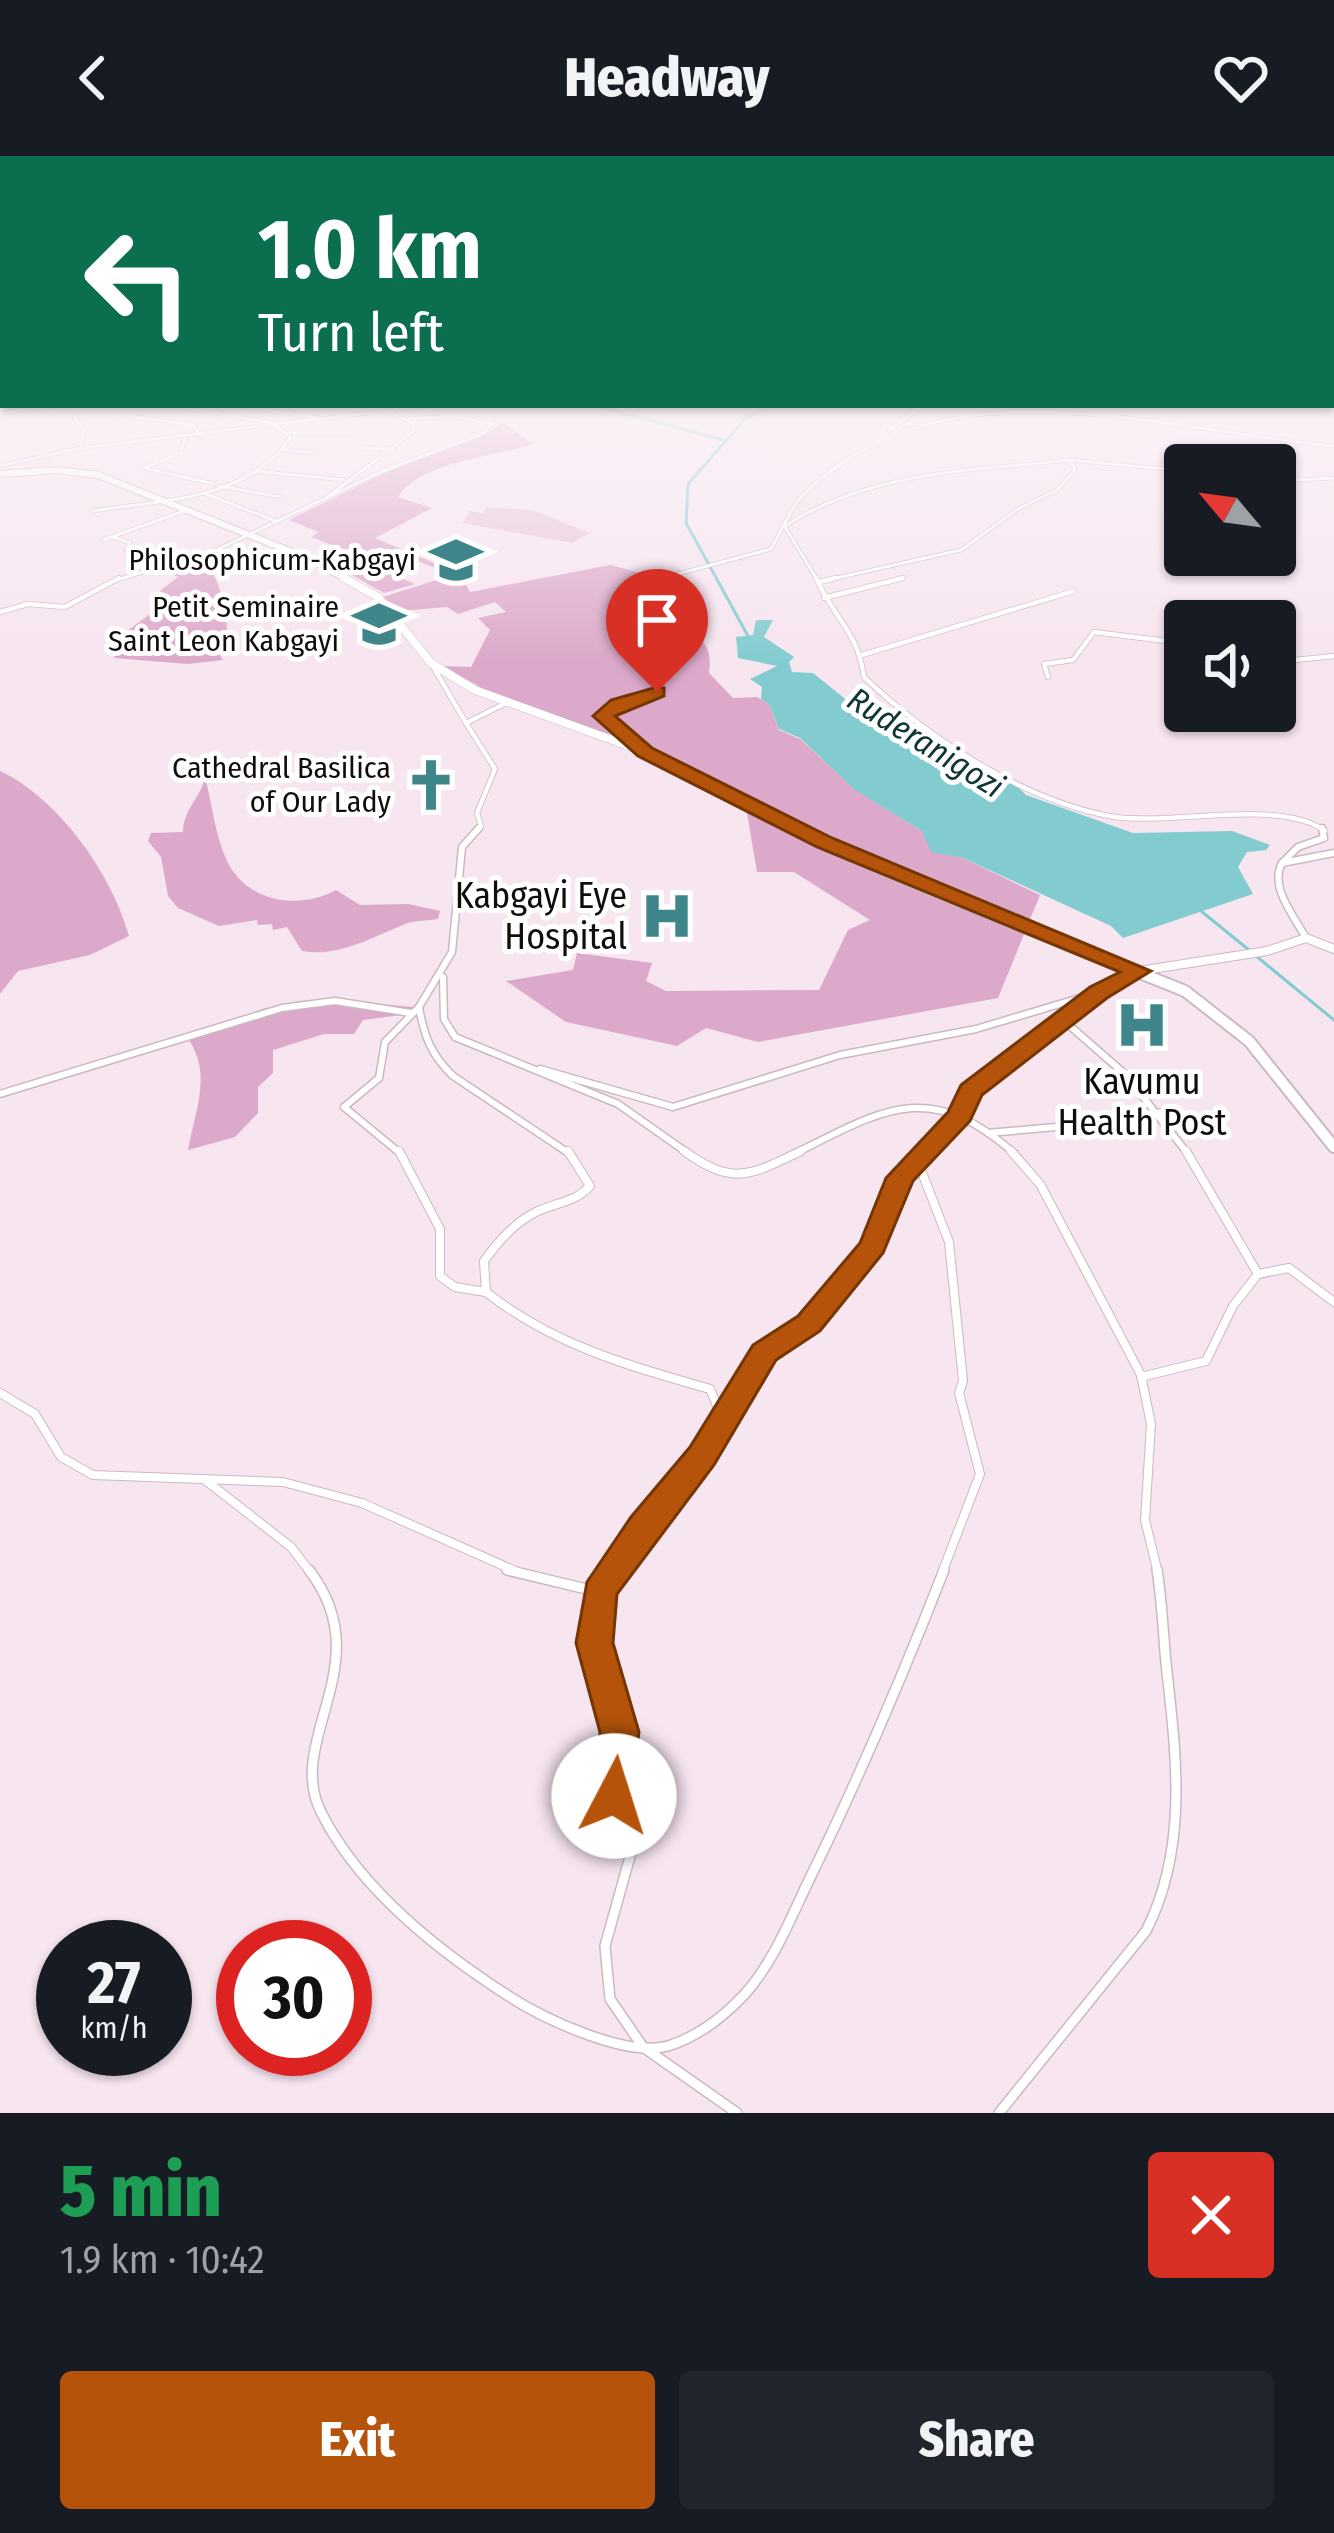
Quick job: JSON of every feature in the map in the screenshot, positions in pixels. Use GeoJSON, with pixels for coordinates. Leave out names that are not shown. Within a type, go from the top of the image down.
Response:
{"type":"FeatureCollection","features":[{"type":"Feature","properties":{"kind":"highway"},"geometry":{"type":"LineString","coordinates":[[101,478],[340,573],[378,597],[431,662],[506,703],[645,752],[863,860],[1139,971],[1220,1014],[1334,1147]]}},
{"type":"Feature","properties":{"kind":"street"},"geometry":{"type":"LineString","coordinates":[[189,478],[281,496]]}},
{"type":"Feature","properties":{"kind":"street"},"geometry":{"type":"LineString","coordinates":[[93,511],[172,504],[233,478]]}},
{"type":"Feature","properties":{"kind":"street"},"geometry":{"type":"LineString","coordinates":[[330,478],[346,480]]}},
{"type":"Feature","properties":{"kind":"street"},"geometry":{"type":"LineString","coordinates":[[323,502],[349,478]]}},
{"type":"Feature","properties":{"kind":"street"},"geometry":{"type":"LineString","coordinates":[[0,612],[28,604],[64,607],[127,574],[200,556],[369,478]]}},
{"type":"Feature","properties":{"kind":"street"},"geometry":{"type":"LineString","coordinates":[[645,752],[611,728],[603,714],[659,690],[639,651],[651,579],[772,549],[809,489],[822,478]]}},
{"type":"Feature","properties":{"kind":"street"},"geometry":{"type":"LineString","coordinates":[[785,526],[825,500],[911,478]]}},
{"type":"Feature","properties":{"kind":"street"},"geometry":{"type":"LineString","coordinates":[[819,582],[961,550],[1018,509],[1057,490],[1067,478]]}},
{"type":"Feature","properties":{"kind":"street"},"geometry":{"type":"LineString","coordinates":[[1296,480],[1328,478]]}},
{"type":"Feature","properties":{"kind":"street"},"geometry":{"type":"LineString","coordinates":[[199,493],[278,522]]}},
{"type":"Feature","properties":{"kind":"street"},"geometry":{"type":"LineString","coordinates":[[103,540],[187,510]]}},
{"type":"Feature","properties":{"kind":"street"},"geometry":{"type":"LineString","coordinates":[[785,526],[862,656],[864,676],[886,698],[1055,801],[1112,817],[1161,821],[1299,816],[1325,829],[1324,838],[1298,847],[1275,876],[1306,938],[1334,949]]}},
{"type":"Feature","properties":{"kind":"street"},"geometry":{"type":"LineString","coordinates":[[112,537],[130,543],[126,550]]}},
{"type":"Feature","properties":{"kind":"street"},"geometry":{"type":"LineString","coordinates":[[824,598],[904,578]]}},
{"type":"Feature","properties":{"kind":"street"},"geometry":{"type":"LineString","coordinates":[[862,656],[942,633],[999,608],[1074,591]]}},
{"type":"Feature","properties":{"kind":"street"},"geometry":{"type":"LineString","coordinates":[[1048,677],[1044,664],[1073,660],[1094,632],[1164,640]]}},
{"type":"Feature","properties":{"kind":"street"},"geometry":{"type":"LineString","coordinates":[[1296,660],[1334,656]]}},
{"type":"Feature","properties":{"kind":"street"},"geometry":{"type":"LineString","coordinates":[[431,662],[432,673],[495,769],[477,813],[481,826],[462,847],[461,920],[443,977],[444,1019],[455,1037],[618,1103],[708,1171],[728,1176],[904,1105],[929,1104],[960,1115],[988,1132],[1036,1178],[1142,1377],[1150,1421],[1144,1519],[1159,1576],[1175,1746],[1166,1891],[1157,1914],[1127,1956],[1087,1999],[999,2113]]}},
{"type":"Feature","properties":{"kind":"street"},"geometry":{"type":"LineString","coordinates":[[466,723],[506,703]]}},
{"type":"Feature","properties":{"kind":"street"},"geometry":{"type":"LineString","coordinates":[[1282,862],[1334,853]]}},
{"type":"Feature","properties":{"kind":"street"},"geometry":{"type":"LineString","coordinates":[[737,2113],[643,2047],[618,2018],[605,1978],[605,1946],[634,1842],[613,1786],[620,1732],[594,1643],[599,1592],[724,1420],[764,1352],[809,1324],[873,1246],[900,1178],[960,1115],[965,1099],[987,1074],[1099,992],[1139,971],[1267,951],[1306,938]]}},
{"type":"Feature","properties":{"kind":"street"},"geometry":{"type":"LineString","coordinates":[[443,977],[385,1042],[379,1078],[344,1107],[393,1140],[420,1178],[429,1213],[440,1229],[432,1265],[437,1275],[462,1289],[486,1292],[516,1316],[589,1354],[710,1389],[724,1420]]}},
{"type":"Feature","properties":{"kind":"street"},"geometry":{"type":"LineString","coordinates":[[524,1067],[673,1107],[841,1055],[976,1029],[1099,992]]}},
{"type":"Feature","properties":{"kind":"street"},"geometry":{"type":"LineString","coordinates":[[0,1094],[282,1008],[335,1001],[411,1013]]}},
{"type":"Feature","properties":{"kind":"street"},"geometry":{"type":"LineString","coordinates":[[419,1007],[423,1032],[441,1066],[529,1123],[578,1164],[590,1182],[583,1197],[538,1211],[499,1243],[484,1261],[486,1292]]}},
{"type":"Feature","properties":{"kind":"street"},"geometry":{"type":"LineString","coordinates":[[1063,1020],[1106,1051],[1162,1112],[1258,1274]]}},
{"type":"Feature","properties":{"kind":"street"},"geometry":{"type":"LineString","coordinates":[[988,1132],[1125,1121],[1162,1112]]}},
{"type":"Feature","properties":{"kind":"street"},"geometry":{"type":"LineString","coordinates":[[204,1479],[291,1546],[330,1597],[339,1663],[314,1772],[315,1794],[320,1811],[368,1882],[500,1994],[561,2025],[643,2047],[683,2044],[721,2018],[776,1947],[881,1734],[980,1474],[958,1393],[963,1381],[949,1242],[916,1156]]}},
{"type":"Feature","properties":{"kind":"street"},"geometry":{"type":"LineString","coordinates":[[1142,1377],[1206,1361],[1229,1314],[1258,1274],[1289,1268],[1334,1303]]}},
{"type":"Feature","properties":{"kind":"street"},"geometry":{"type":"LineString","coordinates":[[0,1393],[35,1414],[61,1457],[93,1475],[258,1478],[340,1495],[501,1568],[599,1592]]}},
{"type":"Feature","properties":{"kind":"shaded area"},"geometry":{"type":"Polygon","coordinates":[[[374,478],[419,478],[398,497],[432,508],[375,538],[460,574],[470,592],[610,565],[652,576],[672,612],[704,644],[709,673],[733,698],[757,697],[769,704],[779,730],[800,739],[856,790],[922,831],[930,839],[930,851],[963,858],[1040,895],[998,998],[758,1042],[706,1028],[677,1046],[566,1022],[506,981],[573,970],[577,953],[652,963],[646,981],[666,991],[819,990],[848,930],[870,920],[794,872],[757,872],[746,807],[651,751],[563,718],[515,706],[442,666],[471,667],[490,630],[478,618],[506,612],[495,602],[458,614],[447,607],[399,611],[383,597],[452,575],[401,554],[370,565],[415,584],[384,593],[316,555],[337,547],[311,537],[319,532],[289,520],[374,478]]]}},
{"type":"Feature","properties":{"kind":"shaded area"},"geometry":{"type":"Polygon","coordinates":[[[487,507],[532,510],[590,533],[572,543],[462,523],[470,511],[482,513],[487,507]]]}},
{"type":"Feature","properties":{"kind":"shaded area"},"geometry":{"type":"Polygon","coordinates":[[[203,558],[225,612],[227,648],[218,652],[223,660],[187,664],[115,658],[109,644],[153,612],[161,590],[178,577],[158,567],[203,558]]]}},
{"type":"Feature","properties":{"kind":"shaded area"},"geometry":{"type":"Polygon","coordinates":[[[0,771],[42,799],[80,840],[110,888],[129,936],[90,955],[18,971],[0,994],[0,771]]]}},
{"type":"Feature","properties":{"kind":"shaded area"},"geometry":{"type":"Polygon","coordinates":[[[205,777],[223,851],[247,886],[291,901],[336,890],[360,905],[408,904],[440,911],[438,919],[408,923],[356,945],[316,952],[302,951],[287,927],[273,930],[272,924],[258,925],[257,920],[219,926],[178,908],[168,896],[161,857],[148,841],[151,833],[183,832],[205,777]]]}},
{"type":"Feature","properties":{"kind":"shaded area"},"geometry":{"type":"Polygon","coordinates":[[[328,999],[413,1007],[409,1014],[363,1020],[354,1034],[324,1034],[273,1050],[273,1073],[258,1087],[258,1113],[235,1137],[188,1150],[201,1080],[189,1040],[265,1008],[328,999]]]}},
{"type":"Feature","properties":{"kind":"water"},"geometry":{"type":"Polygon","coordinates":[[[756,620],[773,620],[764,637],[794,657],[789,662],[792,672],[813,673],[849,702],[870,700],[902,723],[1011,780],[1026,795],[1133,833],[1232,831],[1270,845],[1266,850],[1247,852],[1238,867],[1253,894],[1123,938],[1111,926],[963,858],[931,852],[922,831],[855,790],[800,738],[779,729],[769,704],[761,699],[762,687],[750,679],[777,666],[738,658],[736,637],[753,635],[756,620]]]}},
{"type":"Feature","properties":{"kind":"waterway","name":"Ruderanigozi"},"geometry":{"type":"LineString","coordinates":[[693,478],[688,484],[686,523],[748,636]]}},
{"type":"Feature","properties":{"kind":"waterway","name":"Ruderanigozi"},"geometry":{"type":"LineString","coordinates":[[1201,911],[1249,950]]}},
{"type":"Feature","properties":{"kind":"waterway","name":"Ruderanigozi"},"geometry":{"type":"LineString","coordinates":[[1256,956],[1334,1020]]}},
{"type":"Feature","properties":{"kind":"place","name":"Philosophicum-Kabgayi"},"geometry":{"type":"Point","coordinates":[456,560]}},
{"type":"Feature","properties":{"kind":"place","name":"Petit Seminaire Saint Leon Kabgayi"},"geometry":{"type":"Point","coordinates":[379,624]}},
{"type":"Feature","properties":{"kind":"place","name":"Cathedral Basilica of Our Lady"},"geometry":{"type":"Point","coordinates":[431,785]}},
{"type":"Feature","properties":{"kind":"place","name":"Kabgayi Eye Hospital"},"geometry":{"type":"Point","coordinates":[667,916]}},
{"type":"Feature","properties":{"kind":"place","name":"Kavumu Health Post"},"geometry":{"type":"Point","coordinates":[1142,1025]}},
{"type":"Feature","properties":{"kind":"route"},"geometry":{"type":"LineString","coordinates":[[614,1796],[620,1732],[594,1643],[593,1615],[599,1592],[643,1527],[702,1456],[764,1352],[809,1324],[873,1246],[906,1168],[960,1115],[970,1091],[1099,992],[1139,971],[824,843],[645,752],[611,728],[603,716],[617,704],[657,692]]}}]}
